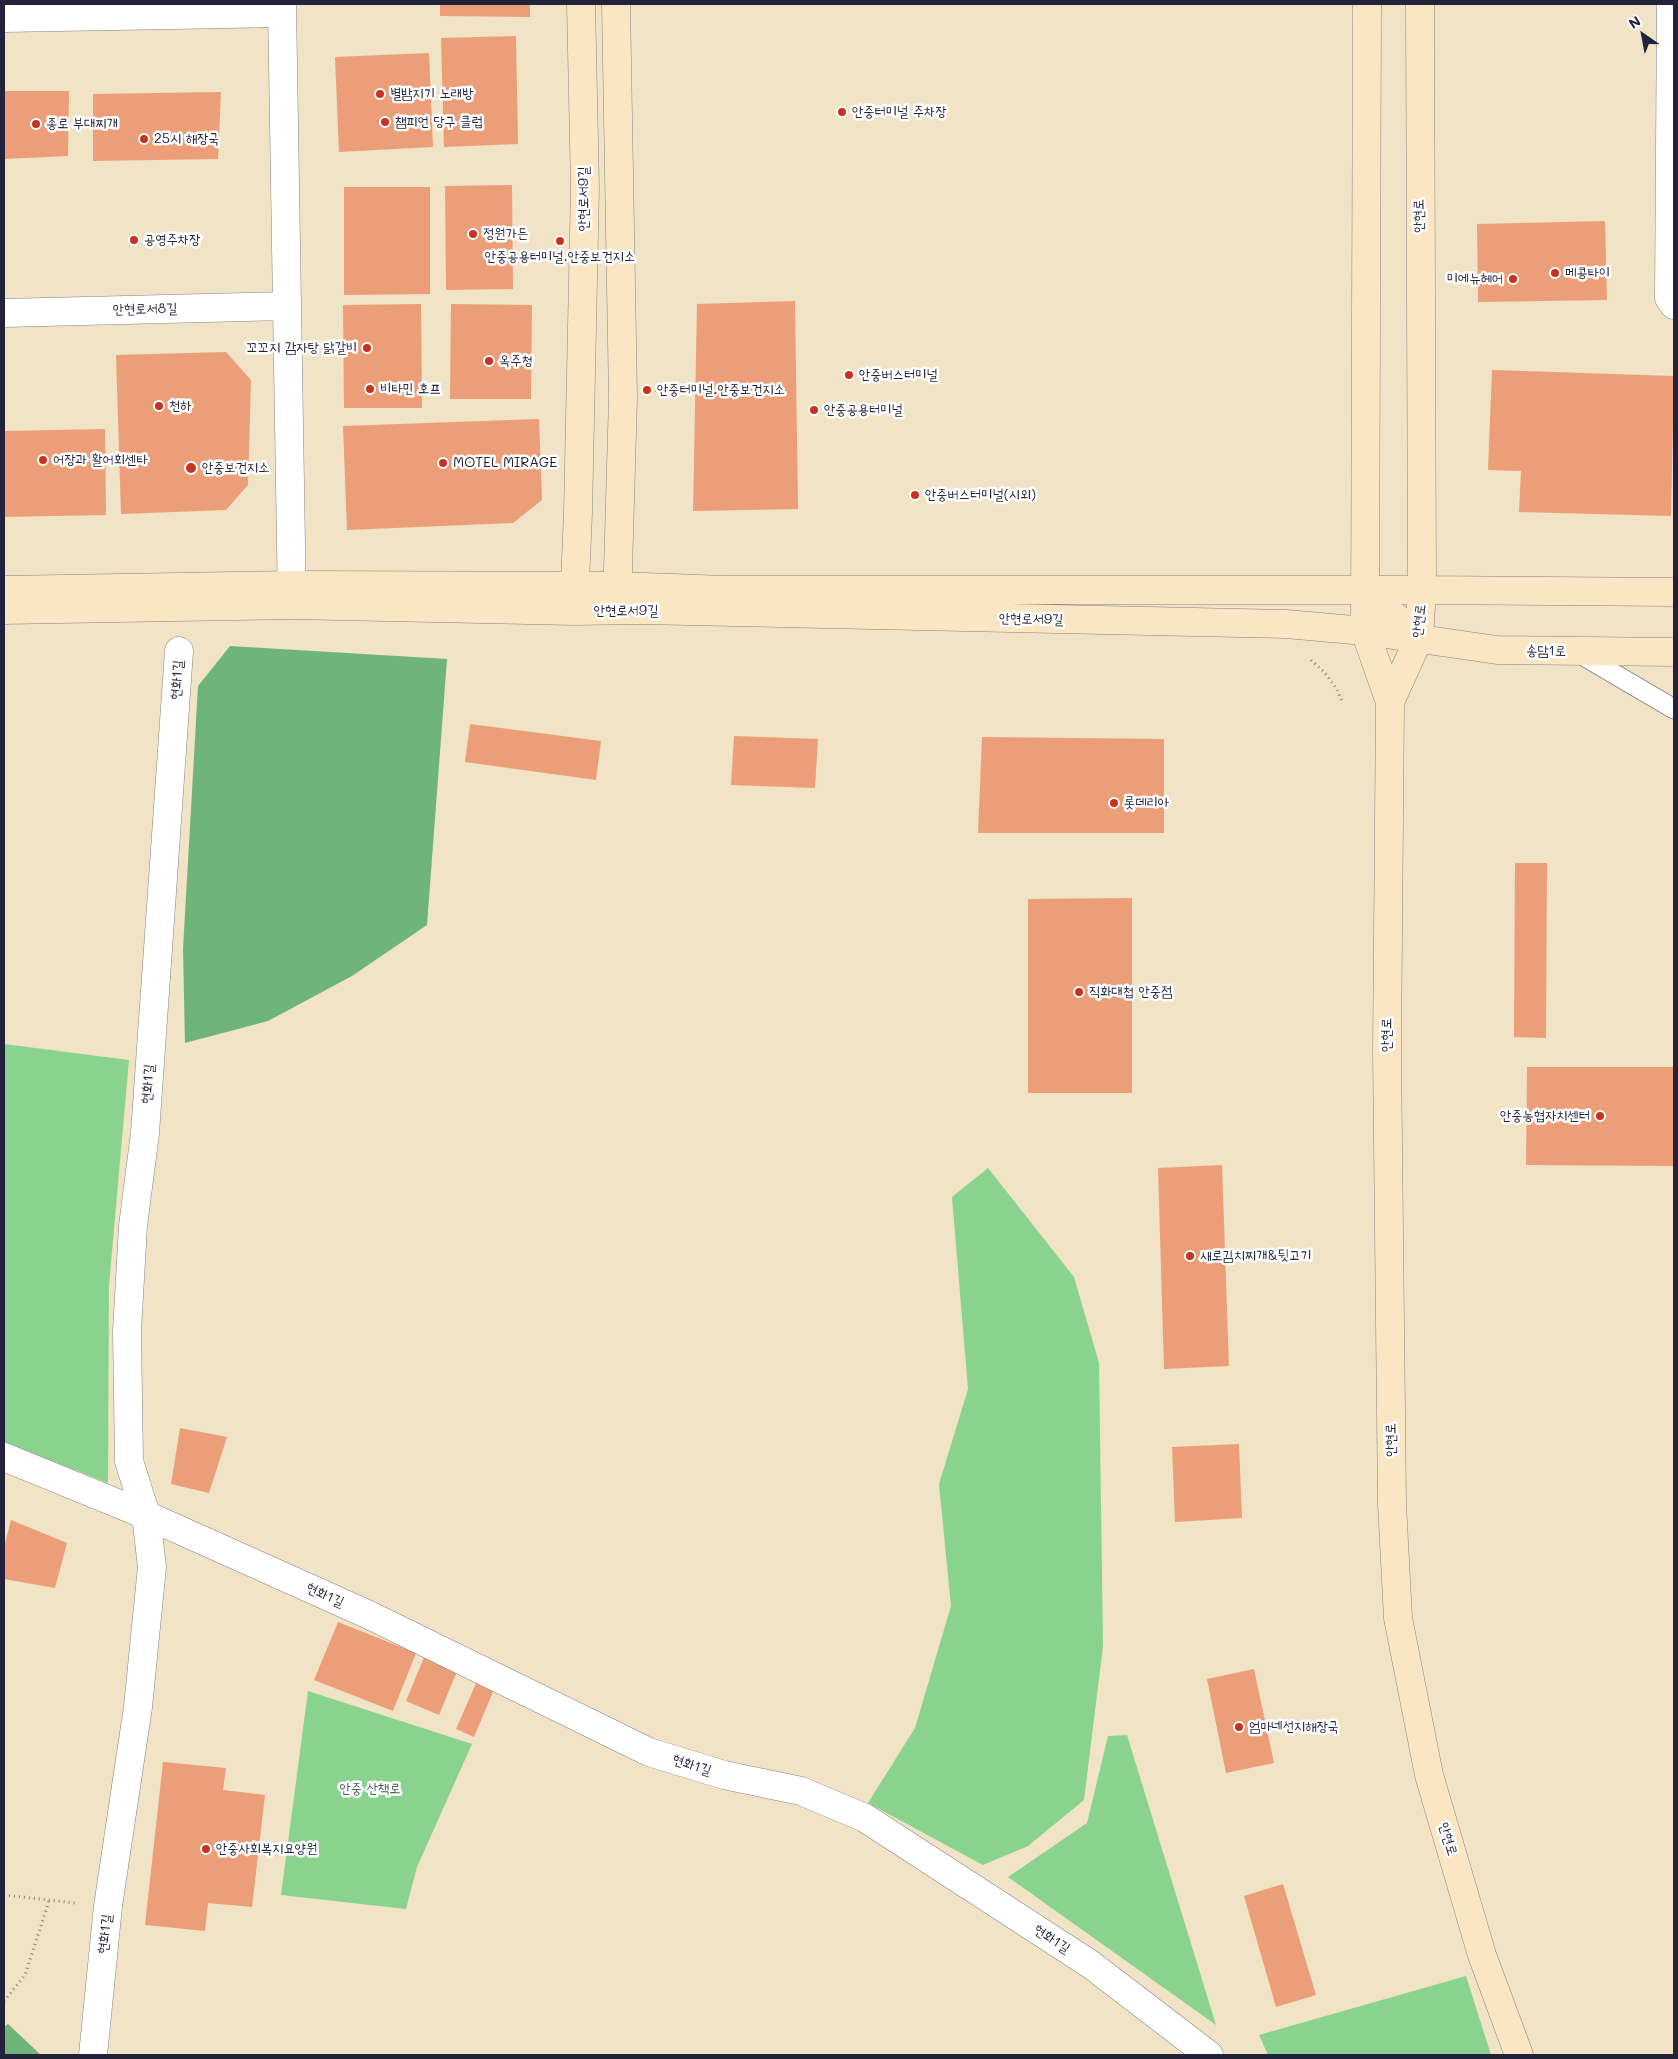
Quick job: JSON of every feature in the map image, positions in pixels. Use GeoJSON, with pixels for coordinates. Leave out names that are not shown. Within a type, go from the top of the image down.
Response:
{"type":"FeatureCollection","features":[{"type":"Feature","properties":{"kind":"street","name":"안현로서9길"},"geometry":{"type":"LineString","coordinates":[[575,599],[585,187],[581,4]]}},
{"type":"Feature","properties":{"kind":"street"},"geometry":{"type":"LineString","coordinates":[[616,4],[623,398],[617,598]]}},
{"type":"Feature","properties":{"kind":"street"},"geometry":{"type":"LineString","coordinates":[[1367,4],[1365,631],[1390,702]]}},
{"type":"Feature","properties":{"kind":"street","name":"안현로"},"geometry":{"type":"LineString","coordinates":[[1420,4],[1422,590],[1419,638],[1390,702],[1387,1061],[1392,1504],[1398,1618],[1429,1775],[1482,1955],[1519,2055]]}},
{"type":"Feature","properties":{"kind":"street"},"geometry":{"type":"LineString","coordinates":[[1671,4],[1669,298],[1674,305]]}},
{"type":"Feature","properties":{"kind":"street"},"geometry":{"type":"LineString","coordinates":[[4,18],[282,8],[292,595]]}},
{"type":"Feature","properties":{"kind":"street","name":"안현로서8길"},"geometry":{"type":"LineString","coordinates":[[4,313],[286,306]]}},
{"type":"Feature","properties":{"kind":"street"},"geometry":{"type":"LineString","coordinates":[[4,590],[575,599],[617,598],[726,590],[1674,592]]}},
{"type":"Feature","properties":{"kind":"street"},"geometry":{"type":"LineString","coordinates":[[1365,590],[1419,638]]}},
{"type":"Feature","properties":{"kind":"street"},"geometry":{"type":"LineString","coordinates":[[4,610],[292,595]]}},
{"type":"Feature","properties":{"kind":"street","name":"안현로서9길"},"geometry":{"type":"LineString","coordinates":[[617,598],[1286,624],[1365,631]]}},
{"type":"Feature","properties":{"kind":"street","name":"송담1로"},"geometry":{"type":"LineString","coordinates":[[1365,631],[1497,650],[1674,652]]}},
{"type":"Feature","properties":{"kind":"street","name":"현화1길"},"geometry":{"type":"LineString","coordinates":[[93,2055],[108,1906],[138,1707],[152,1567],[146,1515],[129,1461],[127,1331],[134,1226],[146,1123],[179,650]]}},
{"type":"Feature","properties":{"kind":"street"},"geometry":{"type":"LineString","coordinates":[[4,1457],[146,1515]]}},
{"type":"Feature","properties":{"kind":"street","name":"현화1길"},"geometry":{"type":"LineString","coordinates":[[146,1515],[367,1614],[649,1752],[724,1775],[800,1791],[865,1818],[1090,1964],[1209,2055]]}},
{"type":"Feature","properties":{"kind":"lane"},"geometry":{"type":"LineString","coordinates":[[1576,651],[1674,709]]}},
{"type":"Feature","properties":{"kind":"path"},"geometry":{"type":"LineString","coordinates":[[647,390],[695,390]]}},
{"type":"Feature","properties":{"kind":"path"},"geometry":{"type":"LineString","coordinates":[[4,1895],[108,1906]]}},
{"type":"Feature","properties":{"kind":"path"},"geometry":{"type":"LineString","coordinates":[[4,2001],[24,1976],[49,1901]]}},
{"type":"Feature","properties":{"kind":"green space"},"geometry":{"type":"Polygon","coordinates":[[[230,646],[447,659],[427,925],[352,976],[268,1021],[185,1043],[183,949],[198,686],[230,646]]]}},
{"type":"Feature","properties":{"kind":"green space"},"geometry":{"type":"Polygon","coordinates":[[[4,1044],[129,1060],[109,1285],[108,1483],[4,1442],[4,1044]]]}},
{"type":"Feature","properties":{"kind":"green space"},"geometry":{"type":"Polygon","coordinates":[[[988,1168],[1074,1277],[1099,1363],[1103,1646],[1084,1800],[1028,1846],[983,1865],[868,1803],[915,1728],[951,1606],[939,1484],[968,1389],[952,1197],[988,1168]]]}},
{"type":"Feature","properties":{"kind":"green space","name":"안중 산책로"},"geometry":{"type":"Polygon","coordinates":[[[308,1691],[472,1744],[417,1867],[406,1909],[281,1895],[308,1691]]]}},
{"type":"Feature","properties":{"kind":"green space"},"geometry":{"type":"Polygon","coordinates":[[[1127,1735],[1216,2025],[1008,1877],[1087,1823],[1108,1736],[1127,1735]]]}},
{"type":"Feature","properties":{"kind":"green space"},"geometry":{"type":"Polygon","coordinates":[[[1466,1976],[1491,2055],[1268,2055],[1259,2035],[1466,1976]]]}},
{"type":"Feature","properties":{"kind":"green space"},"geometry":{"type":"Polygon","coordinates":[[[8,2024],[41,2055],[4,2055],[4,2027],[8,2024]]]}},
{"type":"Feature","properties":{"kind":"building"},"geometry":{"type":"Polygon","coordinates":[[[440,4],[530,4],[530,17],[440,16],[440,4]]]}},
{"type":"Feature","properties":{"kind":"building"},"geometry":{"type":"Polygon","coordinates":[[[516,36],[518,144],[444,147],[441,38],[516,36]]]}},
{"type":"Feature","properties":{"kind":"building"},"geometry":{"type":"Polygon","coordinates":[[[429,53],[433,147],[339,152],[335,57],[429,53]]]}},
{"type":"Feature","properties":{"kind":"building","name":"종로 부대찌개"},"geometry":{"type":"Polygon","coordinates":[[[4,91],[69,91],[68,156],[4,159],[4,91]]]}},
{"type":"Feature","properties":{"kind":"building"},"geometry":{"type":"Polygon","coordinates":[[[221,92],[218,159],[93,161],[93,94],[221,92]]]}},
{"type":"Feature","properties":{"kind":"building"},"geometry":{"type":"Polygon","coordinates":[[[512,185],[513,289],[446,290],[445,186],[512,185]]]}},
{"type":"Feature","properties":{"kind":"building"},"geometry":{"type":"Polygon","coordinates":[[[344,187],[430,187],[430,294],[344,295],[344,187]]]}},
{"type":"Feature","properties":{"kind":"building"},"geometry":{"type":"Polygon","coordinates":[[[1605,221],[1607,300],[1478,302],[1477,224],[1605,221]]]}},
{"type":"Feature","properties":{"kind":"building"},"geometry":{"type":"Polygon","coordinates":[[[795,301],[798,509],[693,511],[697,304],[795,301]]]}},
{"type":"Feature","properties":{"kind":"building"},"geometry":{"type":"Polygon","coordinates":[[[421,304],[422,408],[344,408],[343,305],[421,304]]]}},
{"type":"Feature","properties":{"kind":"building"},"geometry":{"type":"Polygon","coordinates":[[[451,304],[532,305],[531,399],[450,399],[451,304]]]}},
{"type":"Feature","properties":{"kind":"building"},"geometry":{"type":"Polygon","coordinates":[[[226,352],[251,380],[248,485],[226,510],[121,514],[116,355],[226,352]]]}},
{"type":"Feature","properties":{"kind":"building"},"geometry":{"type":"Polygon","coordinates":[[[1492,370],[1674,376],[1671,516],[1519,512],[1521,471],[1488,470],[1492,370]]]}},
{"type":"Feature","properties":{"kind":"building","name":"MOTEL MIRAGE"},"geometry":{"type":"Polygon","coordinates":[[[539,419],[542,500],[513,523],[347,530],[343,426],[539,419]]]}},
{"type":"Feature","properties":{"kind":"building"},"geometry":{"type":"Polygon","coordinates":[[[105,429],[106,515],[4,517],[4,431],[105,429]]]}},
{"type":"Feature","properties":{"kind":"building"},"geometry":{"type":"Polygon","coordinates":[[[470,724],[601,741],[596,780],[465,762],[470,724]]]}},
{"type":"Feature","properties":{"kind":"building"},"geometry":{"type":"Polygon","coordinates":[[[734,736],[818,739],[815,788],[731,785],[734,736]]]}},
{"type":"Feature","properties":{"kind":"building"},"geometry":{"type":"Polygon","coordinates":[[[982,737],[1164,739],[1164,833],[978,833],[982,737]]]}},
{"type":"Feature","properties":{"kind":"building"},"geometry":{"type":"Polygon","coordinates":[[[1515,863],[1547,863],[1546,1038],[1514,1037],[1515,863]]]}},
{"type":"Feature","properties":{"kind":"building"},"geometry":{"type":"Polygon","coordinates":[[[1132,898],[1132,1093],[1028,1093],[1028,899],[1132,898]]]}},
{"type":"Feature","properties":{"kind":"building","name":"안중농협자치센터"},"geometry":{"type":"Polygon","coordinates":[[[1527,1067],[1674,1067],[1674,1166],[1526,1165],[1527,1067]]]}},
{"type":"Feature","properties":{"kind":"building"},"geometry":{"type":"Polygon","coordinates":[[[1222,1165],[1229,1366],[1164,1369],[1158,1168],[1222,1165]]]}},
{"type":"Feature","properties":{"kind":"building"},"geometry":{"type":"Polygon","coordinates":[[[180,1428],[227,1437],[209,1493],[171,1484],[180,1428]]]}},
{"type":"Feature","properties":{"kind":"building"},"geometry":{"type":"Polygon","coordinates":[[[1239,1444],[1242,1518],[1175,1522],[1172,1447],[1239,1444]]]}},
{"type":"Feature","properties":{"kind":"building"},"geometry":{"type":"Polygon","coordinates":[[[11,1520],[67,1543],[55,1588],[4,1579],[4,1547],[11,1520]]]}},
{"type":"Feature","properties":{"kind":"building"},"geometry":{"type":"Polygon","coordinates":[[[338,1622],[416,1653],[393,1711],[314,1680],[338,1622]]]}},
{"type":"Feature","properties":{"kind":"building"},"geometry":{"type":"Polygon","coordinates":[[[425,1655],[458,1669],[439,1715],[406,1701],[425,1655]]]}},
{"type":"Feature","properties":{"kind":"building"},"geometry":{"type":"Polygon","coordinates":[[[1254,1669],[1274,1763],[1226,1773],[1207,1679],[1254,1669]]]}},
{"type":"Feature","properties":{"kind":"building"},"geometry":{"type":"Polygon","coordinates":[[[478,1679],[495,1687],[474,1737],[456,1729],[478,1679]]]}},
{"type":"Feature","properties":{"kind":"building","name":"안중사회복지요양원"},"geometry":{"type":"Polygon","coordinates":[[[163,1762],[226,1768],[223,1790],[265,1795],[252,1907],[208,1903],[205,1931],[145,1925],[163,1762]]]}},
{"type":"Feature","properties":{"kind":"building"},"geometry":{"type":"Polygon","coordinates":[[[1283,1884],[1316,1995],[1276,2007],[1244,1896],[1283,1884]]]}},
{"type":"Feature","properties":{"kind":"place","name":"별밤지기 노래방"},"geometry":{"type":"Point","coordinates":[380,94]}},
{"type":"Feature","properties":{"kind":"place","name":"안중터미널 주차장"},"geometry":{"type":"Point","coordinates":[842,112]}},
{"type":"Feature","properties":{"kind":"place","name":"챔피언 당구 클럽"},"geometry":{"type":"Point","coordinates":[385,122]}},
{"type":"Feature","properties":{"kind":"place","name":"종로 부대찌개"},"geometry":{"type":"Point","coordinates":[36,124]}},
{"type":"Feature","properties":{"kind":"place","name":"25시 해장국"},"geometry":{"type":"Point","coordinates":[144,139]}},
{"type":"Feature","properties":{"kind":"place","name":"정원가든"},"geometry":{"type":"Point","coordinates":[473,234]}},
{"type":"Feature","properties":{"kind":"place","name":"공영주차장"},"geometry":{"type":"Point","coordinates":[134,240]}},
{"type":"Feature","properties":{"kind":"place","name":"안중공용터미널.안중보건지소"},"geometry":{"type":"Point","coordinates":[560,241]}},
{"type":"Feature","properties":{"kind":"place","name":"메콩타이"},"geometry":{"type":"Point","coordinates":[1555,273]}},
{"type":"Feature","properties":{"kind":"place","name":"미에뉴헤어"},"geometry":{"type":"Point","coordinates":[1513,279]}},
{"type":"Feature","properties":{"kind":"place","name":"꼬꼬지 감자탕 닭갈비"},"geometry":{"type":"Point","coordinates":[367,348]}},
{"type":"Feature","properties":{"kind":"place","name":"옥주청"},"geometry":{"type":"Point","coordinates":[489,361]}},
{"type":"Feature","properties":{"kind":"place","name":"안중버스터미널"},"geometry":{"type":"Point","coordinates":[849,375]}},
{"type":"Feature","properties":{"kind":"place","name":"비타민 호프"},"geometry":{"type":"Point","coordinates":[370,389]}},
{"type":"Feature","properties":{"kind":"place","name":"안중터미널.안중보건지소"},"geometry":{"type":"Point","coordinates":[647,390]}},
{"type":"Feature","properties":{"kind":"place","name":"천하"},"geometry":{"type":"Point","coordinates":[159,406]}},
{"type":"Feature","properties":{"kind":"place","name":"안중공용터미널"},"geometry":{"type":"Point","coordinates":[814,410]}},
{"type":"Feature","properties":{"kind":"place","name":"어장과 활어회센타"},"geometry":{"type":"Point","coordinates":[43,460]}},
{"type":"Feature","properties":{"kind":"place","name":"MOTEL MIRAGE"},"geometry":{"type":"Point","coordinates":[443,463]}},
{"type":"Feature","properties":{"kind":"place","name":"안중보건지소"},"geometry":{"type":"Point","coordinates":[191,468]}},
{"type":"Feature","properties":{"kind":"place","name":"안중버스터미널(시외)"},"geometry":{"type":"Point","coordinates":[915,495]}},
{"type":"Feature","properties":{"kind":"place","name":"롯데리아"},"geometry":{"type":"Point","coordinates":[1114,803]}},
{"type":"Feature","properties":{"kind":"place","name":"직화대첩 안중점"},"geometry":{"type":"Point","coordinates":[1079,992]}},
{"type":"Feature","properties":{"kind":"place","name":"안중농협자치센터"},"geometry":{"type":"Point","coordinates":[1600,1116]}},
{"type":"Feature","properties":{"kind":"place","name":"새로김치찌개&뒷고기"},"geometry":{"type":"Point","coordinates":[1190,1256]}},
{"type":"Feature","properties":{"kind":"place","name":"엄마네선지해장국"},"geometry":{"type":"Point","coordinates":[1239,1727]}},
{"type":"Feature","properties":{"kind":"place","name":"안중사회복지요양원"},"geometry":{"type":"Point","coordinates":[206,1849]}}]}
